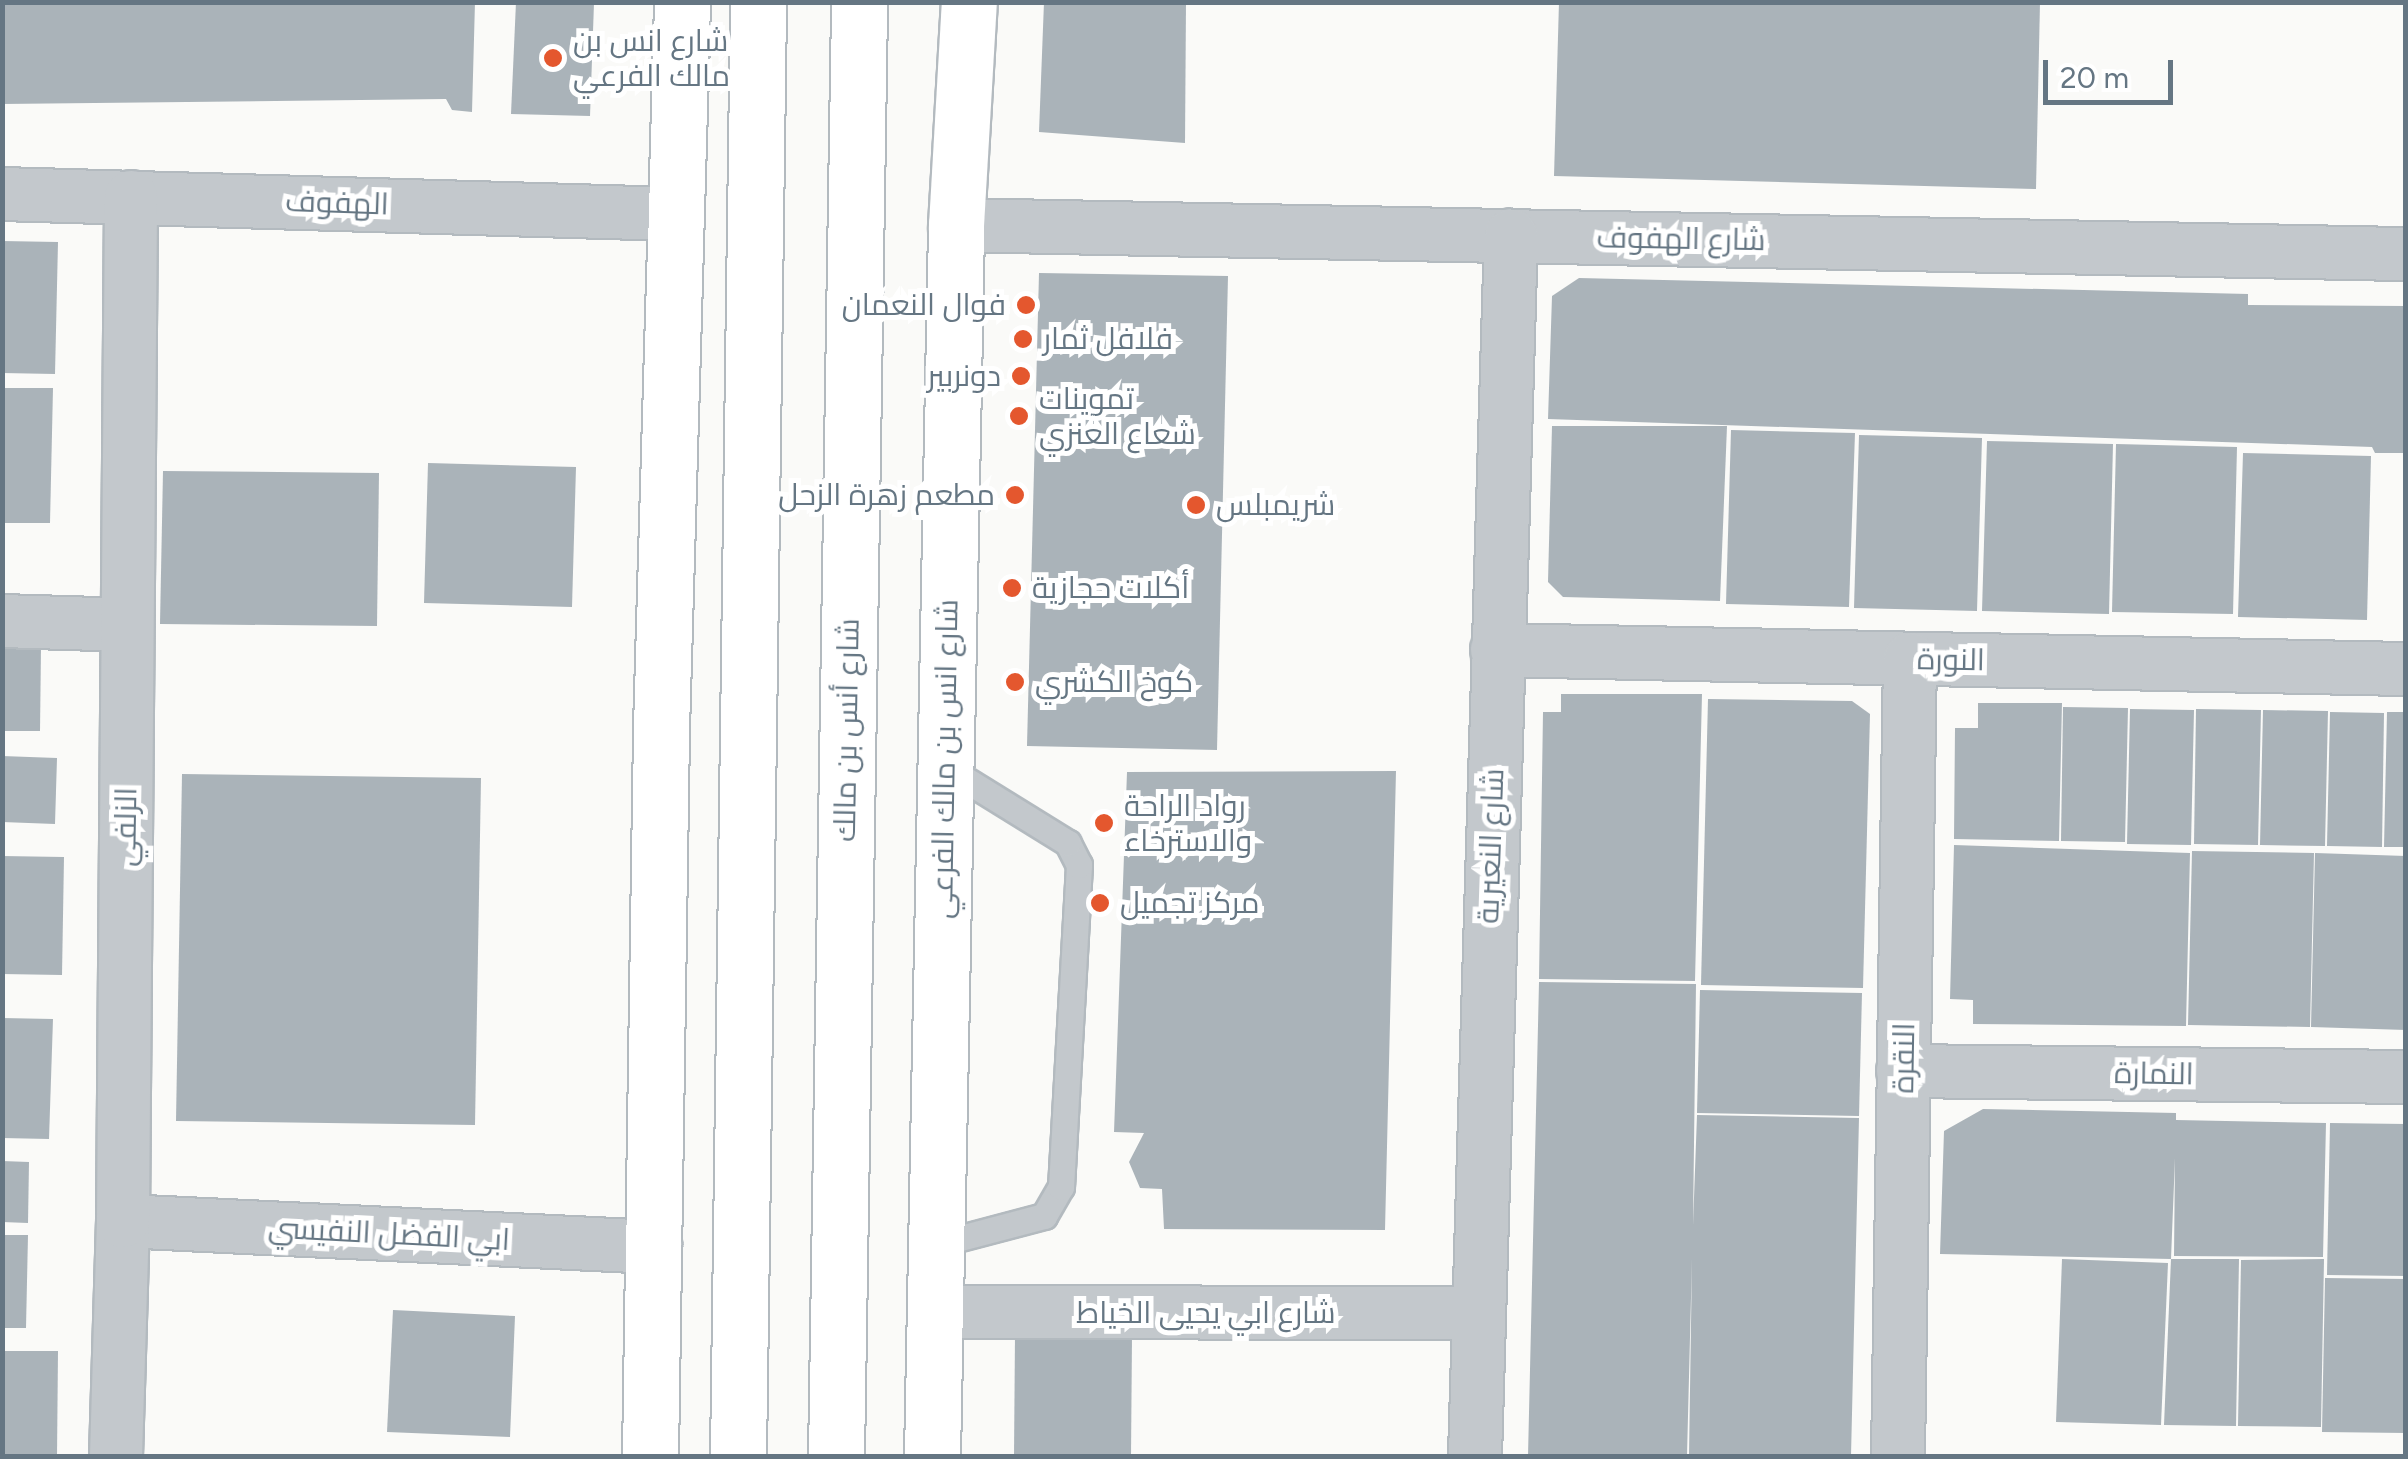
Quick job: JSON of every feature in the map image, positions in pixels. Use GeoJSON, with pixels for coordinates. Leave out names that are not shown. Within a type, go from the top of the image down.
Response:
{"type":"FeatureCollection","features":[{"type":"Feature","properties":{"kind":"street"},"geometry":{"type":"LineString","coordinates":[[669,2],[679,113]]}},
{"type":"Feature","properties":{"kind":"street"},"geometry":{"type":"LineString","coordinates":[[650,1456],[672,214],[682,2]]}},
{"type":"Feature","properties":{"kind":"street"},"geometry":{"type":"LineString","coordinates":[[679,113],[698,2]]}},
{"type":"Feature","properties":{"kind":"street"},"geometry":{"type":"LineString","coordinates":[[738,1456],[758,2]]}},
{"type":"Feature","properties":{"kind":"street","name":"شارع أنس بن مالك"},"geometry":{"type":"LineString","coordinates":[[836,1456],[859,2]]}},
{"type":"Feature","properties":{"kind":"street"},"geometry":{"type":"LineString","coordinates":[[934,2],[958,147]]}},
{"type":"Feature","properties":{"kind":"street","name":"شارع انس بن مالك الفرعي"},"geometry":{"type":"LineString","coordinates":[[932,1456],[958,147],[970,2]]}},
{"type":"Feature","properties":{"kind":"street","name":"الهفوف"},"geometry":{"type":"LineString","coordinates":[[2,194],[672,214]]}},
{"type":"Feature","properties":{"kind":"street","name":"الزلفي"},"geometry":{"type":"LineString","coordinates":[[116,1456],[123,1221],[131,197]]}},
{"type":"Feature","properties":{"kind":"street","name":"شارع الهفوف"},"geometry":{"type":"LineString","coordinates":[[956,224],[2406,254]]}},
{"type":"Feature","properties":{"kind":"street","name":"شارع النعيرية"},"geometry":{"type":"LineString","coordinates":[[1475,1456],[1512,236]]}},
{"type":"Feature","properties":{"kind":"street"},"geometry":{"type":"LineString","coordinates":[[2,621],[127,624]]}},
{"type":"Feature","properties":{"kind":"street","name":"النورة"},"geometry":{"type":"LineString","coordinates":[[1497,650],[2406,670]]}},
{"type":"Feature","properties":{"kind":"street","name":"النقرة"},"geometry":{"type":"LineString","coordinates":[[1898,1456],[1910,659]]}},
{"type":"Feature","properties":{"kind":"street","name":"النمارة"},"geometry":{"type":"LineString","coordinates":[[1904,1071],[2406,1076]]}},
{"type":"Feature","properties":{"kind":"street","name":"ابي الفضل النفيسي"},"geometry":{"type":"LineString","coordinates":[[123,1221],[655,1247]]}},
{"type":"Feature","properties":{"kind":"street","name":"شارع ابي يحيى الخياط"},"geometry":{"type":"LineString","coordinates":[[934,1312],[1478,1313]]}},
{"type":"Feature","properties":{"kind":"lane"},"geometry":{"type":"LineString","coordinates":[[934,1244],[1044,1216],[1061,1187],[1079,865],[1068,843],[945,767]]}},
{"type":"Feature","properties":{"kind":"building"},"geometry":{"type":"Polygon","coordinates":[[[2,2],[475,2],[472,112],[452,110],[446,99],[2,104],[2,2]]]}},
{"type":"Feature","properties":{"kind":"building","name":"شارع انس بن مالك الفرعي"},"geometry":{"type":"Polygon","coordinates":[[[516,2],[594,3],[590,116],[511,114],[516,2]]]}},
{"type":"Feature","properties":{"kind":"building"},"geometry":{"type":"Polygon","coordinates":[[[1044,2],[1186,2],[1185,143],[1039,132],[1044,2]]]}},
{"type":"Feature","properties":{"kind":"building"},"geometry":{"type":"Polygon","coordinates":[[[1559,2],[2040,2],[2036,189],[1554,176],[1559,2]]]}},
{"type":"Feature","properties":{"kind":"building"},"geometry":{"type":"Polygon","coordinates":[[[2,241],[58,242],[55,374],[2,373],[2,241]]]}},
{"type":"Feature","properties":{"kind":"building"},"geometry":{"type":"Polygon","coordinates":[[[1039,273],[1228,276],[1217,750],[1027,746],[1039,273]]]}},
{"type":"Feature","properties":{"kind":"building"},"geometry":{"type":"Polygon","coordinates":[[[1579,278],[2248,294],[2248,305],[2406,306],[2406,453],[2375,453],[2372,447],[1548,419],[1552,296],[1579,278]]]}},
{"type":"Feature","properties":{"kind":"building"},"geometry":{"type":"Polygon","coordinates":[[[2,388],[53,388],[50,523],[2,523],[2,388]]]}},
{"type":"Feature","properties":{"kind":"building"},"geometry":{"type":"Polygon","coordinates":[[[1552,426],[1727,426],[1720,601],[1563,597],[1548,582],[1552,426]]]}},
{"type":"Feature","properties":{"kind":"building"},"geometry":{"type":"Polygon","coordinates":[[[1731,430],[1855,433],[1849,607],[1726,604],[1731,430]]]}},
{"type":"Feature","properties":{"kind":"building"},"geometry":{"type":"Polygon","coordinates":[[[1859,435],[1982,438],[1977,611],[1854,608],[1859,435]]]}},
{"type":"Feature","properties":{"kind":"building"},"geometry":{"type":"Polygon","coordinates":[[[1987,441],[2113,444],[2109,614],[1982,611],[1987,441]]]}},
{"type":"Feature","properties":{"kind":"building"},"geometry":{"type":"Polygon","coordinates":[[[2116,444],[2237,447],[2233,614],[2112,612],[2116,444]]]}},
{"type":"Feature","properties":{"kind":"building"},"geometry":{"type":"Polygon","coordinates":[[[2243,453],[2371,456],[2367,620],[2238,617],[2243,453]]]}},
{"type":"Feature","properties":{"kind":"building"},"geometry":{"type":"Polygon","coordinates":[[[428,463],[576,467],[572,607],[424,603],[428,463]]]}},
{"type":"Feature","properties":{"kind":"building"},"geometry":{"type":"Polygon","coordinates":[[[163,471],[379,473],[377,626],[160,624],[163,471]]]}},
{"type":"Feature","properties":{"kind":"building"},"geometry":{"type":"Polygon","coordinates":[[[2,646],[41,646],[40,731],[2,731],[2,646]]]}},
{"type":"Feature","properties":{"kind":"building"},"geometry":{"type":"Polygon","coordinates":[[[1561,694],[1702,694],[1695,981],[1539,979],[1543,712],[1561,712],[1561,694]]]}},
{"type":"Feature","properties":{"kind":"building"},"geometry":{"type":"Polygon","coordinates":[[[1708,699],[1852,701],[1870,714],[1863,988],[1701,985],[1708,699]]]}},
{"type":"Feature","properties":{"kind":"building"},"geometry":{"type":"Polygon","coordinates":[[[1978,703],[2062,703],[2059,841],[1954,839],[1955,728],[1978,728],[1978,703]]]}},
{"type":"Feature","properties":{"kind":"building"},"geometry":{"type":"Polygon","coordinates":[[[2063,707],[2128,708],[2125,842],[2061,841],[2063,707]]]}},
{"type":"Feature","properties":{"kind":"building"},"geometry":{"type":"Polygon","coordinates":[[[2130,709],[2194,710],[2191,845],[2127,844],[2130,709]]]}},
{"type":"Feature","properties":{"kind":"building"},"geometry":{"type":"Polygon","coordinates":[[[2196,709],[2261,710],[2258,845],[2194,844],[2196,709]]]}},
{"type":"Feature","properties":{"kind":"building"},"geometry":{"type":"Polygon","coordinates":[[[2263,710],[2328,711],[2325,846],[2260,845],[2263,710]]]}},
{"type":"Feature","properties":{"kind":"building"},"geometry":{"type":"Polygon","coordinates":[[[2330,712],[2384,713],[2382,847],[2327,846],[2330,712]]]}},
{"type":"Feature","properties":{"kind":"building"},"geometry":{"type":"Polygon","coordinates":[[[2387,712],[2406,712],[2406,847],[2384,847],[2387,712]]]}},
{"type":"Feature","properties":{"kind":"building"},"geometry":{"type":"Polygon","coordinates":[[[2,756],[57,758],[55,824],[2,822],[2,756]]]}},
{"type":"Feature","properties":{"kind":"building"},"geometry":{"type":"Polygon","coordinates":[[[1396,771],[1385,1230],[1164,1229],[1162,1189],[1140,1188],[1129,1162],[1144,1133],[1114,1132],[1127,772],[1396,771]]]}},
{"type":"Feature","properties":{"kind":"building"},"geometry":{"type":"Polygon","coordinates":[[[182,774],[481,778],[475,1125],[176,1121],[182,774]]]}},
{"type":"Feature","properties":{"kind":"building"},"geometry":{"type":"Polygon","coordinates":[[[1954,845],[2190,853],[2186,1026],[1973,1024],[1973,1000],[1950,999],[1954,845]]]}},
{"type":"Feature","properties":{"kind":"building"},"geometry":{"type":"Polygon","coordinates":[[[2192,851],[2314,853],[2310,1027],[2188,1025],[2192,851]]]}},
{"type":"Feature","properties":{"kind":"building"},"geometry":{"type":"Polygon","coordinates":[[[2315,853],[2406,856],[2406,1030],[2311,1027],[2315,853]]]}},
{"type":"Feature","properties":{"kind":"building"},"geometry":{"type":"Polygon","coordinates":[[[2,856],[64,857],[62,975],[2,974],[2,856]]]}},
{"type":"Feature","properties":{"kind":"building"},"geometry":{"type":"Polygon","coordinates":[[[1539,982],[1696,984],[1693,1225],[1697,1115],[1859,1118],[1851,1456],[1689,1456],[1692,1258],[1687,1456],[1528,1456],[1539,982]]]}},
{"type":"Feature","properties":{"kind":"building"},"geometry":{"type":"Polygon","coordinates":[[[1700,990],[1862,993],[1859,1116],[1697,1113],[1700,990]]]}},
{"type":"Feature","properties":{"kind":"building"},"geometry":{"type":"Polygon","coordinates":[[[2,1018],[53,1019],[49,1139],[2,1138],[2,1018]]]}},
{"type":"Feature","properties":{"kind":"building"},"geometry":{"type":"Polygon","coordinates":[[[1983,1109],[2176,1113],[2176,1120],[2326,1123],[2323,1257],[2174,1256],[2175,1158],[2171,1259],[1940,1254],[1944,1131],[1983,1109]]]}},
{"type":"Feature","properties":{"kind":"building"},"geometry":{"type":"Polygon","coordinates":[[[2330,1123],[2406,1124],[2406,1276],[2327,1275],[2330,1123]]]}},
{"type":"Feature","properties":{"kind":"building"},"geometry":{"type":"Polygon","coordinates":[[[2,1161],[29,1162],[28,1223],[2,1222],[2,1161]]]}},
{"type":"Feature","properties":{"kind":"building"},"geometry":{"type":"Polygon","coordinates":[[[2,1235],[28,1235],[26,1328],[2,1328],[2,1235]]]}},
{"type":"Feature","properties":{"kind":"building"},"geometry":{"type":"Polygon","coordinates":[[[2062,1259],[2168,1263],[2161,1425],[2056,1422],[2062,1259]]]}},
{"type":"Feature","properties":{"kind":"building"},"geometry":{"type":"Polygon","coordinates":[[[2171,1259],[2239,1259],[2236,1426],[2164,1425],[2171,1259]]]}},
{"type":"Feature","properties":{"kind":"building"},"geometry":{"type":"Polygon","coordinates":[[[2324,1259],[2321,1427],[2238,1426],[2241,1260],[2324,1259]]]}},
{"type":"Feature","properties":{"kind":"building"},"geometry":{"type":"Polygon","coordinates":[[[2325,1278],[2406,1279],[2406,1433],[2322,1432],[2325,1278]]]}},
{"type":"Feature","properties":{"kind":"building"},"geometry":{"type":"Polygon","coordinates":[[[393,1310],[515,1316],[510,1437],[387,1432],[393,1310]]]}},
{"type":"Feature","properties":{"kind":"building"},"geometry":{"type":"Polygon","coordinates":[[[1015,1334],[1132,1336],[1131,1456],[1014,1456],[1015,1334]]]}},
{"type":"Feature","properties":{"kind":"building"},"geometry":{"type":"Polygon","coordinates":[[[2,1351],[58,1351],[57,1456],[2,1456],[2,1351]]]}},
{"type":"Feature","properties":{"kind":"place","name":"شارع انس بن مالك الفرعي"},"geometry":{"type":"Point","coordinates":[553,58]}},
{"type":"Feature","properties":{"kind":"place","name":"فوال النعمان"},"geometry":{"type":"Point","coordinates":[1026,305]}},
{"type":"Feature","properties":{"kind":"place","name":"فلافل ثمار"},"geometry":{"type":"Point","coordinates":[1023,339]}},
{"type":"Feature","properties":{"kind":"place","name":"دونربير"},"geometry":{"type":"Point","coordinates":[1021,376]}},
{"type":"Feature","properties":{"kind":"place","name":"تموينات شعاع العنزي"},"geometry":{"type":"Point","coordinates":[1019,416]}},
{"type":"Feature","properties":{"kind":"place","name":"مطعم زهرة الزحل"},"geometry":{"type":"Point","coordinates":[1015,495]}},
{"type":"Feature","properties":{"kind":"place","name":"شريمبلس"},"geometry":{"type":"Point","coordinates":[1196,505]}},
{"type":"Feature","properties":{"kind":"place","name":"أكلات حجازية"},"geometry":{"type":"Point","coordinates":[1012,588]}},
{"type":"Feature","properties":{"kind":"place","name":"كوخ الكشري"},"geometry":{"type":"Point","coordinates":[1015,682]}},
{"type":"Feature","properties":{"kind":"place","name":"رواد الراحة والاسترخاء"},"geometry":{"type":"Point","coordinates":[1104,823]}},
{"type":"Feature","properties":{"kind":"place","name":"مركز تجميل"},"geometry":{"type":"Point","coordinates":[1100,903]}}]}
